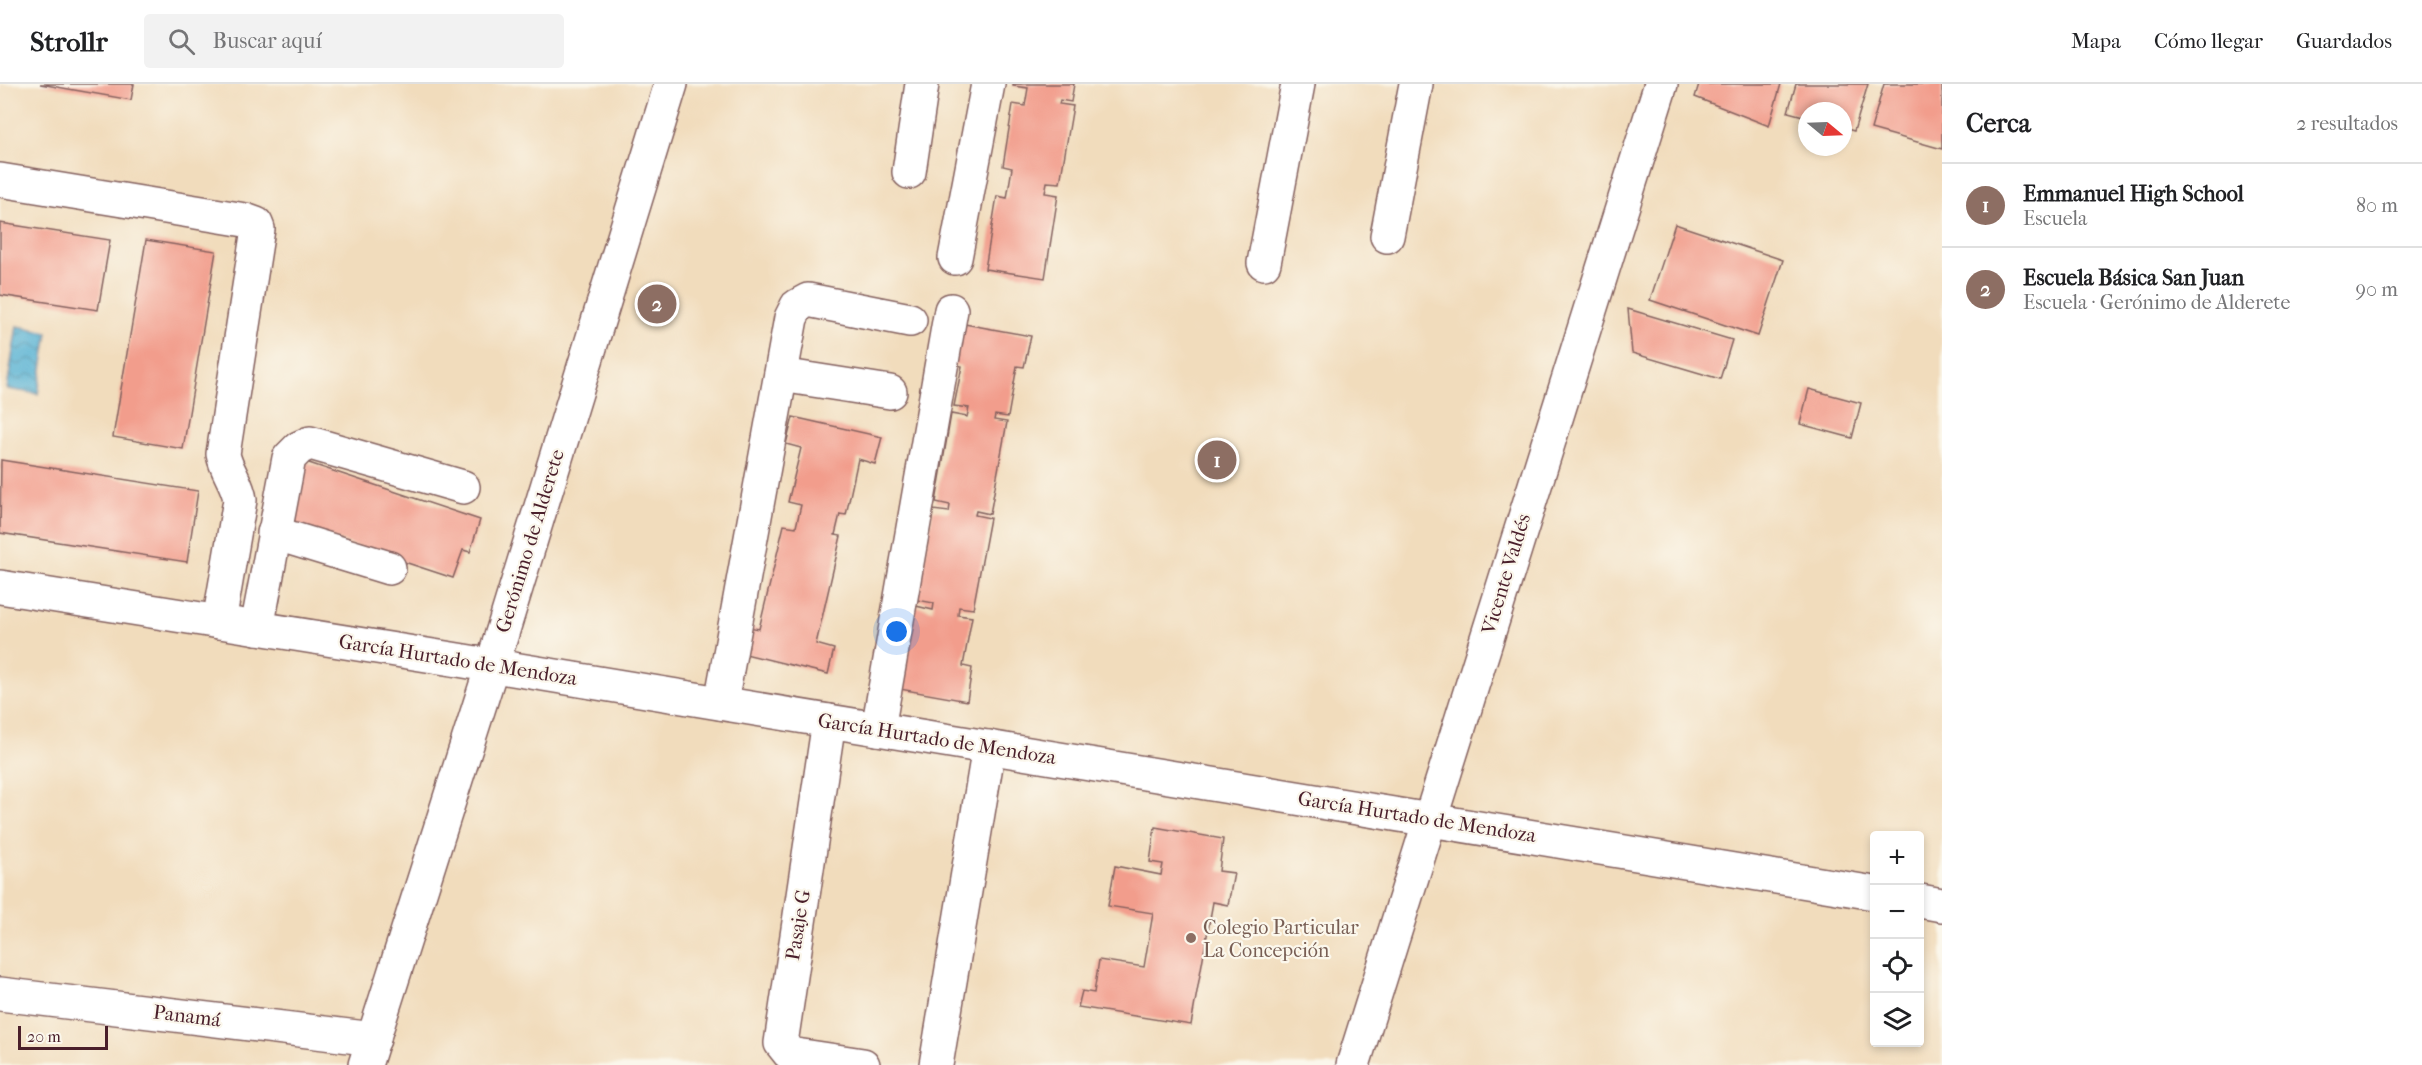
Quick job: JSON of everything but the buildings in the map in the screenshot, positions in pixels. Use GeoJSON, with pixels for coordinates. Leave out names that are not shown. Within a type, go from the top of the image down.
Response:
{"type":"FeatureCollection","features":[{"type":"Feature","properties":{"kind":"street","name":"Gerónimo de Alderete"},"geometry":{"type":"LineString","coordinates":[[370,1052],[492,666],[670,84]]}},
{"type":"Feature","properties":{"kind":"street"},"geometry":{"type":"LineString","coordinates":[[909,172],[922,84]]}},
{"type":"Feature","properties":{"kind":"street"},"geometry":{"type":"LineString","coordinates":[[955,258],[988,84]]}},
{"type":"Feature","properties":{"kind":"street"},"geometry":{"type":"LineString","coordinates":[[1264,263],[1298,84]]}},
{"type":"Feature","properties":{"kind":"street"},"geometry":{"type":"LineString","coordinates":[[1387,236],[1416,84]]}},
{"type":"Feature","properties":{"kind":"street","name":"Vicente Valdés"},"geometry":{"type":"LineString","coordinates":[[1353,1065],[1660,84]]}},
{"type":"Feature","properties":{"kind":"street"},"geometry":{"type":"LineString","coordinates":[[0,180],[245,220],[256,225],[258,229],[223,454],[226,468],[237,488],[240,500],[219,622]]}},
{"type":"Feature","properties":{"kind":"street"},"geometry":{"type":"LineString","coordinates":[[721,703],[791,318],[797,306],[808,300],[910,320]]}},
{"type":"Feature","properties":{"kind":"street"},"geometry":{"type":"LineString","coordinates":[[878,729],[951,310]]}},
{"type":"Feature","properties":{"kind":"street"},"geometry":{"type":"LineString","coordinates":[[781,375],[890,392]]}},
{"type":"Feature","properties":{"kind":"street"},"geometry":{"type":"LineString","coordinates":[[257,628],[289,458],[299,448],[310,443],[463,486]]}},
{"type":"Feature","properties":{"kind":"street"},"geometry":{"type":"LineString","coordinates":[[274,534],[389,568]]}},
{"type":"Feature","properties":{"kind":"street","name":"García Hurtado de Mendoza"},"geometry":{"type":"LineString","coordinates":[[0,587],[1870,892]]}},
{"type":"Feature","properties":{"kind":"street","name":"Pasaje G"},"geometry":{"type":"LineString","coordinates":[[829,721],[780,1038],[789,1053],[863,1065]]}},
{"type":"Feature","properties":{"kind":"street"},"geometry":{"type":"LineString","coordinates":[[936,1065],[989,747]]}},
{"type":"Feature","properties":{"kind":"street"},"geometry":{"type":"LineString","coordinates":[[1924,902],[1942,905]]}},
{"type":"Feature","properties":{"kind":"street","name":"Panamá"},"geometry":{"type":"LineString","coordinates":[[0,994],[370,1052]]}},
{"type":"Feature","properties":{"kind":"water"},"geometry":{"type":"Polygon","coordinates":[[[17,326],[48,332],[38,394],[7,389],[17,326]]]}},
{"type":"Feature","properties":{"kind":"place","name":"Escuela Básica San Juan"},"geometry":{"type":"Point","coordinates":[657,304]}},
{"type":"Feature","properties":{"kind":"place","name":"Emmanuel High School"},"geometry":{"type":"Point","coordinates":[1217,460]}},
{"type":"Feature","properties":{"kind":"place","name":"Colegio Particular La Concepción"},"geometry":{"type":"Point","coordinates":[1191,938]}}]}
